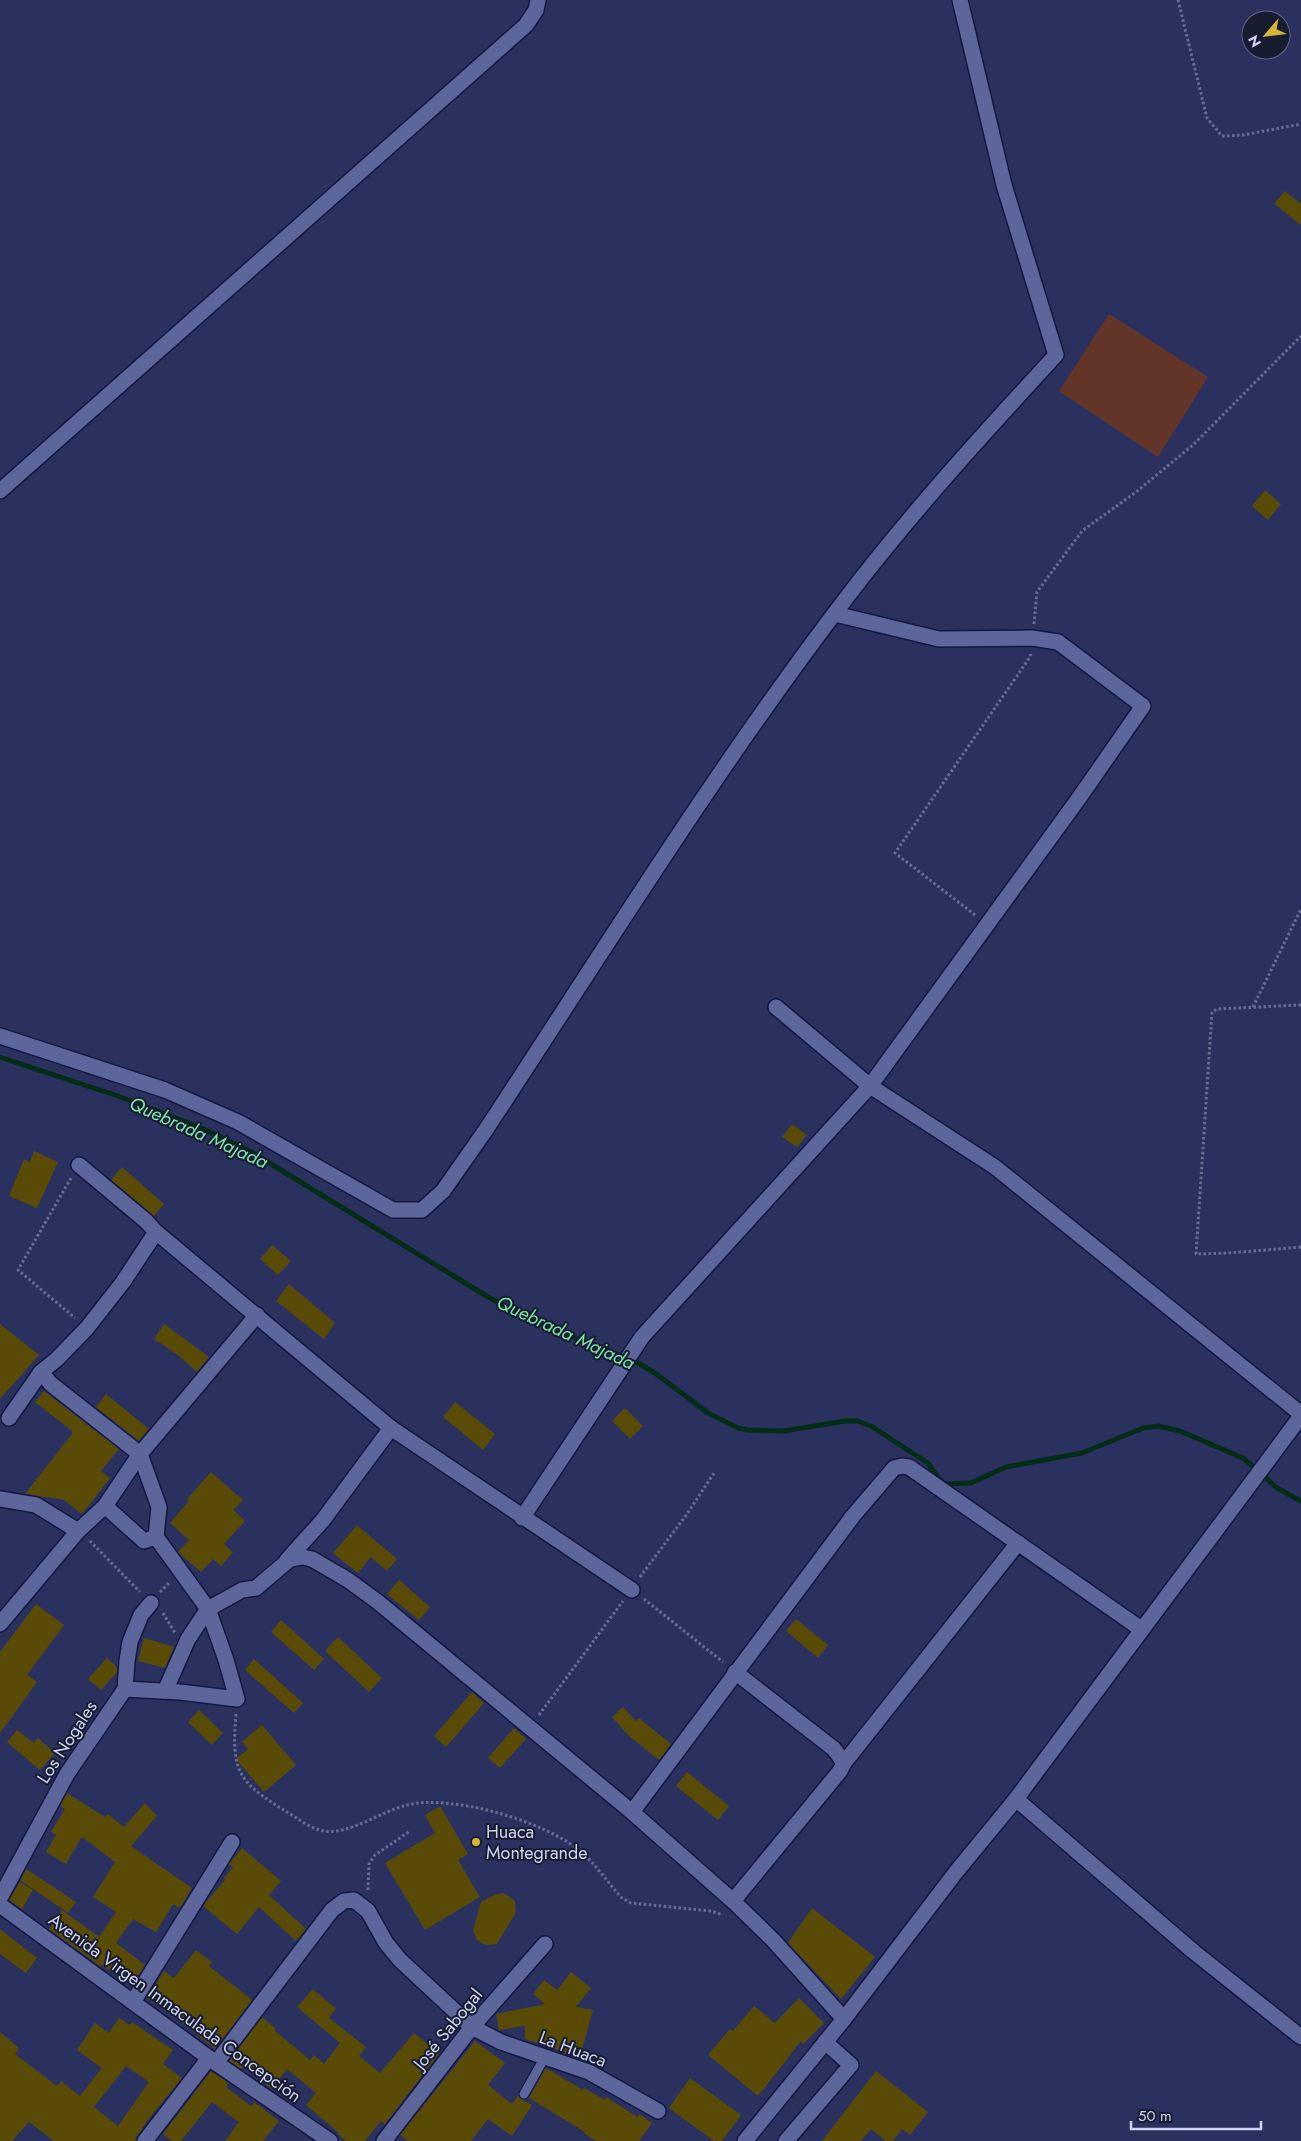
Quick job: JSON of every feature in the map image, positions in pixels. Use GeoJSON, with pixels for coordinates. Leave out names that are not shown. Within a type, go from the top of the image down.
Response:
{"type":"FeatureCollection","features":[{"type":"Feature","properties":{"kind":"street"},"geometry":{"type":"LineString","coordinates":[[0,491],[526,25],[536,10],[538,0]]}},
{"type":"Feature","properties":{"kind":"street"},"geometry":{"type":"LineString","coordinates":[[0,1036],[165,1090],[238,1122],[393,1210],[422,1210],[443,1191],[464,1163],[733,752],[835,614],[940,481],[1056,355],[1004,185],[960,0]]}},
{"type":"Feature","properties":{"kind":"street"},"geometry":{"type":"LineString","coordinates":[[522,1518],[635,1348],[649,1330],[870,1086],[988,925],[1142,706],[1058,642],[1032,638],[939,639],[835,614]]}},
{"type":"Feature","properties":{"kind":"street"},"geometry":{"type":"LineString","coordinates":[[745,2141],[826,2042],[956,1872],[1016,1799],[1301,1415],[996,1167],[870,1086],[776,1007]]}},
{"type":"Feature","properties":{"kind":"street"},"geometry":{"type":"LineString","coordinates":[[79,1165],[146,1221],[156,1232],[391,1428],[522,1518],[632,1590]]}},
{"type":"Feature","properties":{"kind":"street"},"geometry":{"type":"LineString","coordinates":[[9,1418],[41,1372],[57,1359],[87,1328],[123,1282],[156,1232]]}},
{"type":"Feature","properties":{"kind":"street"},"geometry":{"type":"LineString","coordinates":[[0,1624],[78,1531],[105,1506],[140,1454],[257,1315]]}},
{"type":"Feature","properties":{"kind":"street"},"geometry":{"type":"LineString","coordinates":[[41,1372],[50,1384],[140,1454],[159,1507],[156,1537],[208,1609],[237,1699],[166,1691],[125,1689],[126,1661],[130,1642],[141,1615],[151,1603]]}},
{"type":"Feature","properties":{"kind":"street"},"geometry":{"type":"LineString","coordinates":[[166,1691],[184,1646],[208,1609],[242,1590],[256,1588],[284,1563],[324,1520],[391,1428]]}},
{"type":"Feature","properties":{"kind":"street"},"geometry":{"type":"LineString","coordinates":[[632,1812],[854,1516],[894,1468],[909,1467],[1141,1629]]}},
{"type":"Feature","properties":{"kind":"street"},"geometry":{"type":"LineString","coordinates":[[0,1499],[36,1505],[78,1531]]}},
{"type":"Feature","properties":{"kind":"street"},"geometry":{"type":"LineString","coordinates":[[105,1506],[144,1541],[156,1537]]}},
{"type":"Feature","properties":{"kind":"street"},"geometry":{"type":"LineString","coordinates":[[734,1901],[840,1771],[844,1763],[1018,1543]]}},
{"type":"Feature","properties":{"kind":"street"},"geometry":{"type":"LineString","coordinates":[[284,1563],[297,1558],[308,1558],[348,1580],[378,1602],[632,1812],[734,1901],[844,2019]]}},
{"type":"Feature","properties":{"kind":"street"},"geometry":{"type":"LineString","coordinates":[[736,1672],[834,1749],[844,1763]]}},
{"type":"Feature","properties":{"kind":"street","name":"Los Nogales"},"geometry":{"type":"LineString","coordinates":[[0,1898],[71,1768],[125,1689]]}},
{"type":"Feature","properties":{"kind":"street"},"geometry":{"type":"LineString","coordinates":[[1016,1799],[1194,1952],[1301,2037]]}},
{"type":"Feature","properties":{"kind":"street"},"geometry":{"type":"LineString","coordinates":[[133,2002],[232,1842]]}},
{"type":"Feature","properties":{"kind":"street"},"geometry":{"type":"LineString","coordinates":[[145,2141],[213,2060],[332,1910],[344,1901],[354,1900],[368,1911]]}},
{"type":"Feature","properties":{"kind":"street","name":"Avenida Virgen Inmaculada Concepción"},"geometry":{"type":"LineString","coordinates":[[0,1905],[213,2060],[330,2141]]}},
{"type":"Feature","properties":{"kind":"street","name":"La Huaca"},"geometry":{"type":"LineString","coordinates":[[368,1911],[394,1954],[472,2027],[501,2042],[589,2072],[658,2111]]}},
{"type":"Feature","properties":{"kind":"street","name":"José Sabogal"},"geometry":{"type":"LineString","coordinates":[[384,2141],[472,2027],[545,1944]]}},
{"type":"Feature","properties":{"kind":"street"},"geometry":{"type":"LineString","coordinates":[[786,2141],[851,2065],[826,2042]]}},
{"type":"Feature","properties":{"kind":"lane"},"geometry":{"type":"LineString","coordinates":[[524,2094],[545,2057]]}},
{"type":"Feature","properties":{"kind":"path"},"geometry":{"type":"LineString","coordinates":[[1178,0],[1207,118],[1222,136],[1243,135],[1301,124]]}},
{"type":"Feature","properties":{"kind":"path"},"geometry":{"type":"LineString","coordinates":[[988,925],[895,853],[1030,657],[1037,592],[1082,531],[1136,492],[1193,445],[1301,336]]}},
{"type":"Feature","properties":{"kind":"path"},"geometry":{"type":"LineString","coordinates":[[1253,1008],[1301,909]]}},
{"type":"Feature","properties":{"kind":"path"},"geometry":{"type":"LineString","coordinates":[[1301,1005],[1217,1009],[1212,1012],[1196,1254],[1301,1247]]}},
{"type":"Feature","properties":{"kind":"path"},"geometry":{"type":"LineString","coordinates":[[79,1165],[50,1211],[18,1270],[87,1328]]}},
{"type":"Feature","properties":{"kind":"path"},"geometry":{"type":"LineString","coordinates":[[529,1727],[632,1590],[714,1473]]}},
{"type":"Feature","properties":{"kind":"path"},"geometry":{"type":"LineString","coordinates":[[78,1531],[151,1603],[165,1614],[184,1646]]}},
{"type":"Feature","properties":{"kind":"path"},"geometry":{"type":"LineString","coordinates":[[632,1590],[736,1672]]}},
{"type":"Feature","properties":{"kind":"path"},"geometry":{"type":"LineString","coordinates":[[237,1699],[233,1746],[239,1770],[260,1795],[313,1828],[335,1831],[396,1808],[421,1802],[442,1802],[494,1812],[546,1830],[580,1850],[622,1898],[631,1903],[644,1906],[711,1911],[725,1916]]}},
{"type":"Feature","properties":{"kind":"path"},"geometry":{"type":"LineString","coordinates":[[368,1911],[369,1864],[378,1852],[410,1831]]}},
{"type":"Feature","properties":{"kind":"shaded area"},"geometry":{"type":"Polygon","coordinates":[[[1109,314],[1208,377],[1158,457],[1059,391],[1109,314]]]}},
{"type":"Feature","properties":{"kind":"building"},"geometry":{"type":"Polygon","coordinates":[[[1285,191],[1301,204],[1301,225],[1274,204],[1285,191]]]}},
{"type":"Feature","properties":{"kind":"building"},"geometry":{"type":"Polygon","coordinates":[[[1265,490],[1281,504],[1268,520],[1252,506],[1265,490]]]}},
{"type":"Feature","properties":{"kind":"building"},"geometry":{"type":"Polygon","coordinates":[[[792,1124],[807,1135],[797,1147],[782,1137],[792,1124]]]}},
{"type":"Feature","properties":{"kind":"building"},"geometry":{"type":"Polygon","coordinates":[[[34,1151],[58,1162],[37,1208],[9,1196],[24,1159],[30,1162],[34,1151]]]}},
{"type":"Feature","properties":{"kind":"building"},"geometry":{"type":"Polygon","coordinates":[[[122,1167],[164,1204],[154,1216],[111,1180],[122,1167]]]}},
{"type":"Feature","properties":{"kind":"building"},"geometry":{"type":"Polygon","coordinates":[[[272,1245],[291,1261],[278,1275],[260,1259],[272,1245]]]}},
{"type":"Feature","properties":{"kind":"building"},"geometry":{"type":"Polygon","coordinates":[[[289,1284],[335,1323],[324,1339],[276,1301],[289,1284]]]}},
{"type":"Feature","properties":{"kind":"building"},"geometry":{"type":"Polygon","coordinates":[[[0,1324],[39,1355],[0,1399],[0,1324]]]}},
{"type":"Feature","properties":{"kind":"building"},"geometry":{"type":"Polygon","coordinates":[[[164,1324],[209,1357],[197,1372],[178,1355],[154,1339],[164,1324]]]}},
{"type":"Feature","properties":{"kind":"building"},"geometry":{"type":"Polygon","coordinates":[[[44,1391],[119,1449],[101,1471],[110,1478],[82,1514],[64,1500],[25,1494],[72,1434],[72,1431],[35,1402],[44,1391]]]}},
{"type":"Feature","properties":{"kind":"building"},"geometry":{"type":"Polygon","coordinates":[[[106,1394],[149,1429],[139,1441],[96,1407],[106,1394]]]}},
{"type":"Feature","properties":{"kind":"building"},"geometry":{"type":"Polygon","coordinates":[[[455,1402],[495,1434],[483,1450],[443,1417],[455,1402]]]}},
{"type":"Feature","properties":{"kind":"building"},"geometry":{"type":"Polygon","coordinates":[[[625,1408],[643,1426],[630,1439],[612,1421],[625,1408]]]}},
{"type":"Feature","properties":{"kind":"building"},"geometry":{"type":"Polygon","coordinates":[[[211,1472],[243,1500],[233,1510],[245,1521],[224,1544],[233,1552],[221,1566],[213,1559],[201,1572],[178,1552],[189,1540],[170,1523],[189,1501],[187,1499],[211,1472]]]}},
{"type":"Feature","properties":{"kind":"building"},"geometry":{"type":"Polygon","coordinates":[[[357,1525],[397,1559],[387,1571],[371,1557],[358,1573],[333,1553],[357,1525]]]}},
{"type":"Feature","properties":{"kind":"building"},"geometry":{"type":"Polygon","coordinates":[[[399,1580],[430,1607],[419,1620],[387,1594],[399,1580]]]}},
{"type":"Feature","properties":{"kind":"building"},"geometry":{"type":"Polygon","coordinates":[[[36,1604],[64,1625],[27,1675],[37,1682],[0,1733],[0,1652],[36,1604]]]}},
{"type":"Feature","properties":{"kind":"building"},"geometry":{"type":"Polygon","coordinates":[[[796,1619],[828,1645],[818,1658],[786,1631],[796,1619]]]}},
{"type":"Feature","properties":{"kind":"building"},"geometry":{"type":"Polygon","coordinates":[[[281,1620],[324,1659],[314,1670],[271,1632],[281,1620]]]}},
{"type":"Feature","properties":{"kind":"building"},"geometry":{"type":"Polygon","coordinates":[[[338,1637],[382,1678],[369,1692],[325,1651],[338,1637]]]}},
{"type":"Feature","properties":{"kind":"building"},"geometry":{"type":"Polygon","coordinates":[[[144,1638],[174,1647],[165,1668],[138,1661],[144,1638]]]}},
{"type":"Feature","properties":{"kind":"building"},"geometry":{"type":"Polygon","coordinates":[[[107,1658],[117,1667],[117,1672],[101,1690],[88,1679],[107,1658]]]}},
{"type":"Feature","properties":{"kind":"building"},"geometry":{"type":"Polygon","coordinates":[[[254,1659],[303,1703],[294,1713],[245,1670],[254,1659]]]}},
{"type":"Feature","properties":{"kind":"building"},"geometry":{"type":"Polygon","coordinates":[[[472,1692],[484,1703],[446,1747],[434,1736],[472,1692]]]}},
{"type":"Feature","properties":{"kind":"building"},"geometry":{"type":"Polygon","coordinates":[[[623,1707],[636,1721],[639,1718],[671,1744],[659,1760],[629,1736],[612,1717],[623,1707]]]}},
{"type":"Feature","properties":{"kind":"building"},"geometry":{"type":"Polygon","coordinates":[[[199,1710],[223,1733],[212,1745],[188,1722],[199,1710]]]}},
{"type":"Feature","properties":{"kind":"building"},"geometry":{"type":"Polygon","coordinates":[[[262,1725],[296,1765],[264,1792],[236,1759],[248,1749],[242,1742],[262,1725]]]}},
{"type":"Feature","properties":{"kind":"building"},"geometry":{"type":"Polygon","coordinates":[[[514,1728],[526,1739],[500,1768],[488,1758],[514,1728]]]}},
{"type":"Feature","properties":{"kind":"building"},"geometry":{"type":"Polygon","coordinates":[[[17,1730],[34,1743],[38,1738],[55,1753],[40,1770],[7,1742],[17,1730]]]}},
{"type":"Feature","properties":{"kind":"building"},"geometry":{"type":"Polygon","coordinates":[[[687,1772],[729,1806],[718,1820],[676,1786],[687,1772]]]}},
{"type":"Feature","properties":{"kind":"building"},"geometry":{"type":"Polygon","coordinates":[[[67,1793],[105,1817],[108,1814],[124,1827],[145,1803],[157,1816],[131,1846],[192,1888],[180,1908],[173,1904],[156,1932],[133,1919],[116,1943],[145,1965],[133,1985],[100,1966],[49,1929],[62,1910],[99,1937],[116,1912],[93,1897],[115,1862],[84,1838],[81,1838],[66,1864],[46,1852],[56,1835],[51,1832],[65,1809],[60,1806],[67,1793]]]}},
{"type":"Feature","properties":{"kind":"building"},"geometry":{"type":"Polygon","coordinates":[[[440,1806],[468,1854],[458,1860],[480,1897],[425,1930],[385,1863],[435,1833],[425,1815],[440,1806]]]}},
{"type":"Feature","properties":{"kind":"building"},"geometry":{"type":"Polygon","coordinates":[[[242,1848],[281,1881],[269,1895],[306,1929],[296,1941],[259,1907],[237,1934],[203,1906],[225,1880],[224,1878],[233,1867],[229,1864],[242,1848]]]}},
{"type":"Feature","properties":{"kind":"building"},"geometry":{"type":"Polygon","coordinates":[[[26,1869],[76,1902],[68,1913],[20,1880],[26,1869]]]}},
{"type":"Feature","properties":{"kind":"building"},"geometry":{"type":"Polygon","coordinates":[[[20,1882],[33,1890],[22,1909],[9,1900],[20,1882]]]}},
{"type":"Feature","properties":{"kind":"building"},"geometry":{"type":"Polygon","coordinates":[[[504,1893],[515,1901],[516,1912],[497,1944],[486,1945],[477,1940],[473,1931],[481,1902],[496,1894],[504,1893]]]}},
{"type":"Feature","properties":{"kind":"building"},"geometry":{"type":"Polygon","coordinates":[[[812,1908],[875,1957],[841,1999],[788,1943],[812,1908]]]}},
{"type":"Feature","properties":{"kind":"building"},"geometry":{"type":"Polygon","coordinates":[[[0,1929],[37,1958],[26,1973],[0,1954],[0,1929]]]}},
{"type":"Feature","properties":{"kind":"building"},"geometry":{"type":"Polygon","coordinates":[[[196,1950],[212,1962],[209,1966],[252,2000],[215,2049],[160,2005],[147,1998],[164,1971],[174,1978],[196,1950]]]}},
{"type":"Feature","properties":{"kind":"building"},"geometry":{"type":"Polygon","coordinates":[[[571,1972],[591,1988],[576,2007],[593,2010],[580,2057],[525,2039],[525,2026],[499,2030],[496,2014],[545,2004],[533,1994],[544,1980],[557,1990],[571,1972]]]}},
{"type":"Feature","properties":{"kind":"building"},"geometry":{"type":"Polygon","coordinates":[[[313,1989],[336,2009],[329,2018],[366,2047],[359,2056],[380,2073],[414,2033],[439,2054],[385,2124],[381,2121],[365,2141],[346,2141],[306,2105],[316,2093],[287,2069],[272,2089],[244,2066],[241,2069],[229,2061],[262,2017],[276,2029],[274,2030],[310,2060],[314,2055],[324,2064],[340,2043],[297,2007],[313,1989]]]}},
{"type":"Feature","properties":{"kind":"building"},"geometry":{"type":"Polygon","coordinates":[[[799,1998],[824,2023],[803,2044],[801,2041],[758,2096],[708,2055],[730,2029],[733,2031],[754,2006],[775,2023],[799,1998]]]}},
{"type":"Feature","properties":{"kind":"building"},"geometry":{"type":"Polygon","coordinates":[[[119,2018],[130,2025],[132,2022],[173,2050],[163,2064],[182,2078],[147,2121],[135,2139],[136,2141],[54,2141],[29,2122],[12,2141],[0,2141],[0,2032],[19,2048],[15,2054],[57,2086],[61,2081],[80,2096],[102,2068],[77,2050],[95,2023],[109,2033],[119,2018]],[[126,2066],[94,2107],[118,2126],[149,2082],[126,2066]]]}},
{"type":"Feature","properties":{"kind":"building"},"geometry":{"type":"Polygon","coordinates":[[[475,2041],[505,2063],[488,2085],[512,2104],[518,2095],[521,2099],[532,2105],[512,2136],[488,2119],[471,2141],[408,2141],[400,2135],[475,2041]]]}},
{"type":"Feature","properties":{"kind":"building"},"geometry":{"type":"Polygon","coordinates":[[[546,2068],[583,2090],[584,2088],[605,2100],[606,2097],[637,2117],[639,2114],[652,2123],[639,2141],[596,2141],[585,2132],[529,2098],[546,2068]]]}},
{"type":"Feature","properties":{"kind":"building"},"geometry":{"type":"Polygon","coordinates":[[[211,2071],[229,2083],[226,2087],[251,2106],[254,2102],[279,2121],[263,2141],[225,2141],[239,2122],[212,2102],[181,2141],[172,2141],[163,2134],[211,2071]]]}},
{"type":"Feature","properties":{"kind":"building"},"geometry":{"type":"Polygon","coordinates":[[[876,2071],[928,2112],[910,2135],[902,2129],[893,2141],[886,2141],[871,2129],[861,2141],[822,2141],[876,2071]]]}},
{"type":"Feature","properties":{"kind":"building"},"geometry":{"type":"Polygon","coordinates":[[[690,2078],[741,2115],[722,2141],[714,2141],[669,2108],[690,2078]]]}},
{"type":"Feature","properties":{"kind":"waterway","name":"Quebrada Majada"},"geometry":{"type":"LineString","coordinates":[[0,1057],[118,1096],[199,1127],[250,1151],[488,1297],[523,1315],[594,1346],[631,1359],[655,1373],[708,1413],[738,1428],[784,1431],[845,1421],[857,1421],[871,1426],[928,1463],[938,1478],[945,1484],[971,1483],[1006,1467],[1082,1453],[1143,1428],[1158,1426],[1180,1431],[1243,1458],[1277,1488],[1301,1501]]}},
{"type":"Feature","properties":{"kind":"place","name":"Huaca Montegrande"},"geometry":{"type":"Point","coordinates":[476,1842]}}]}
